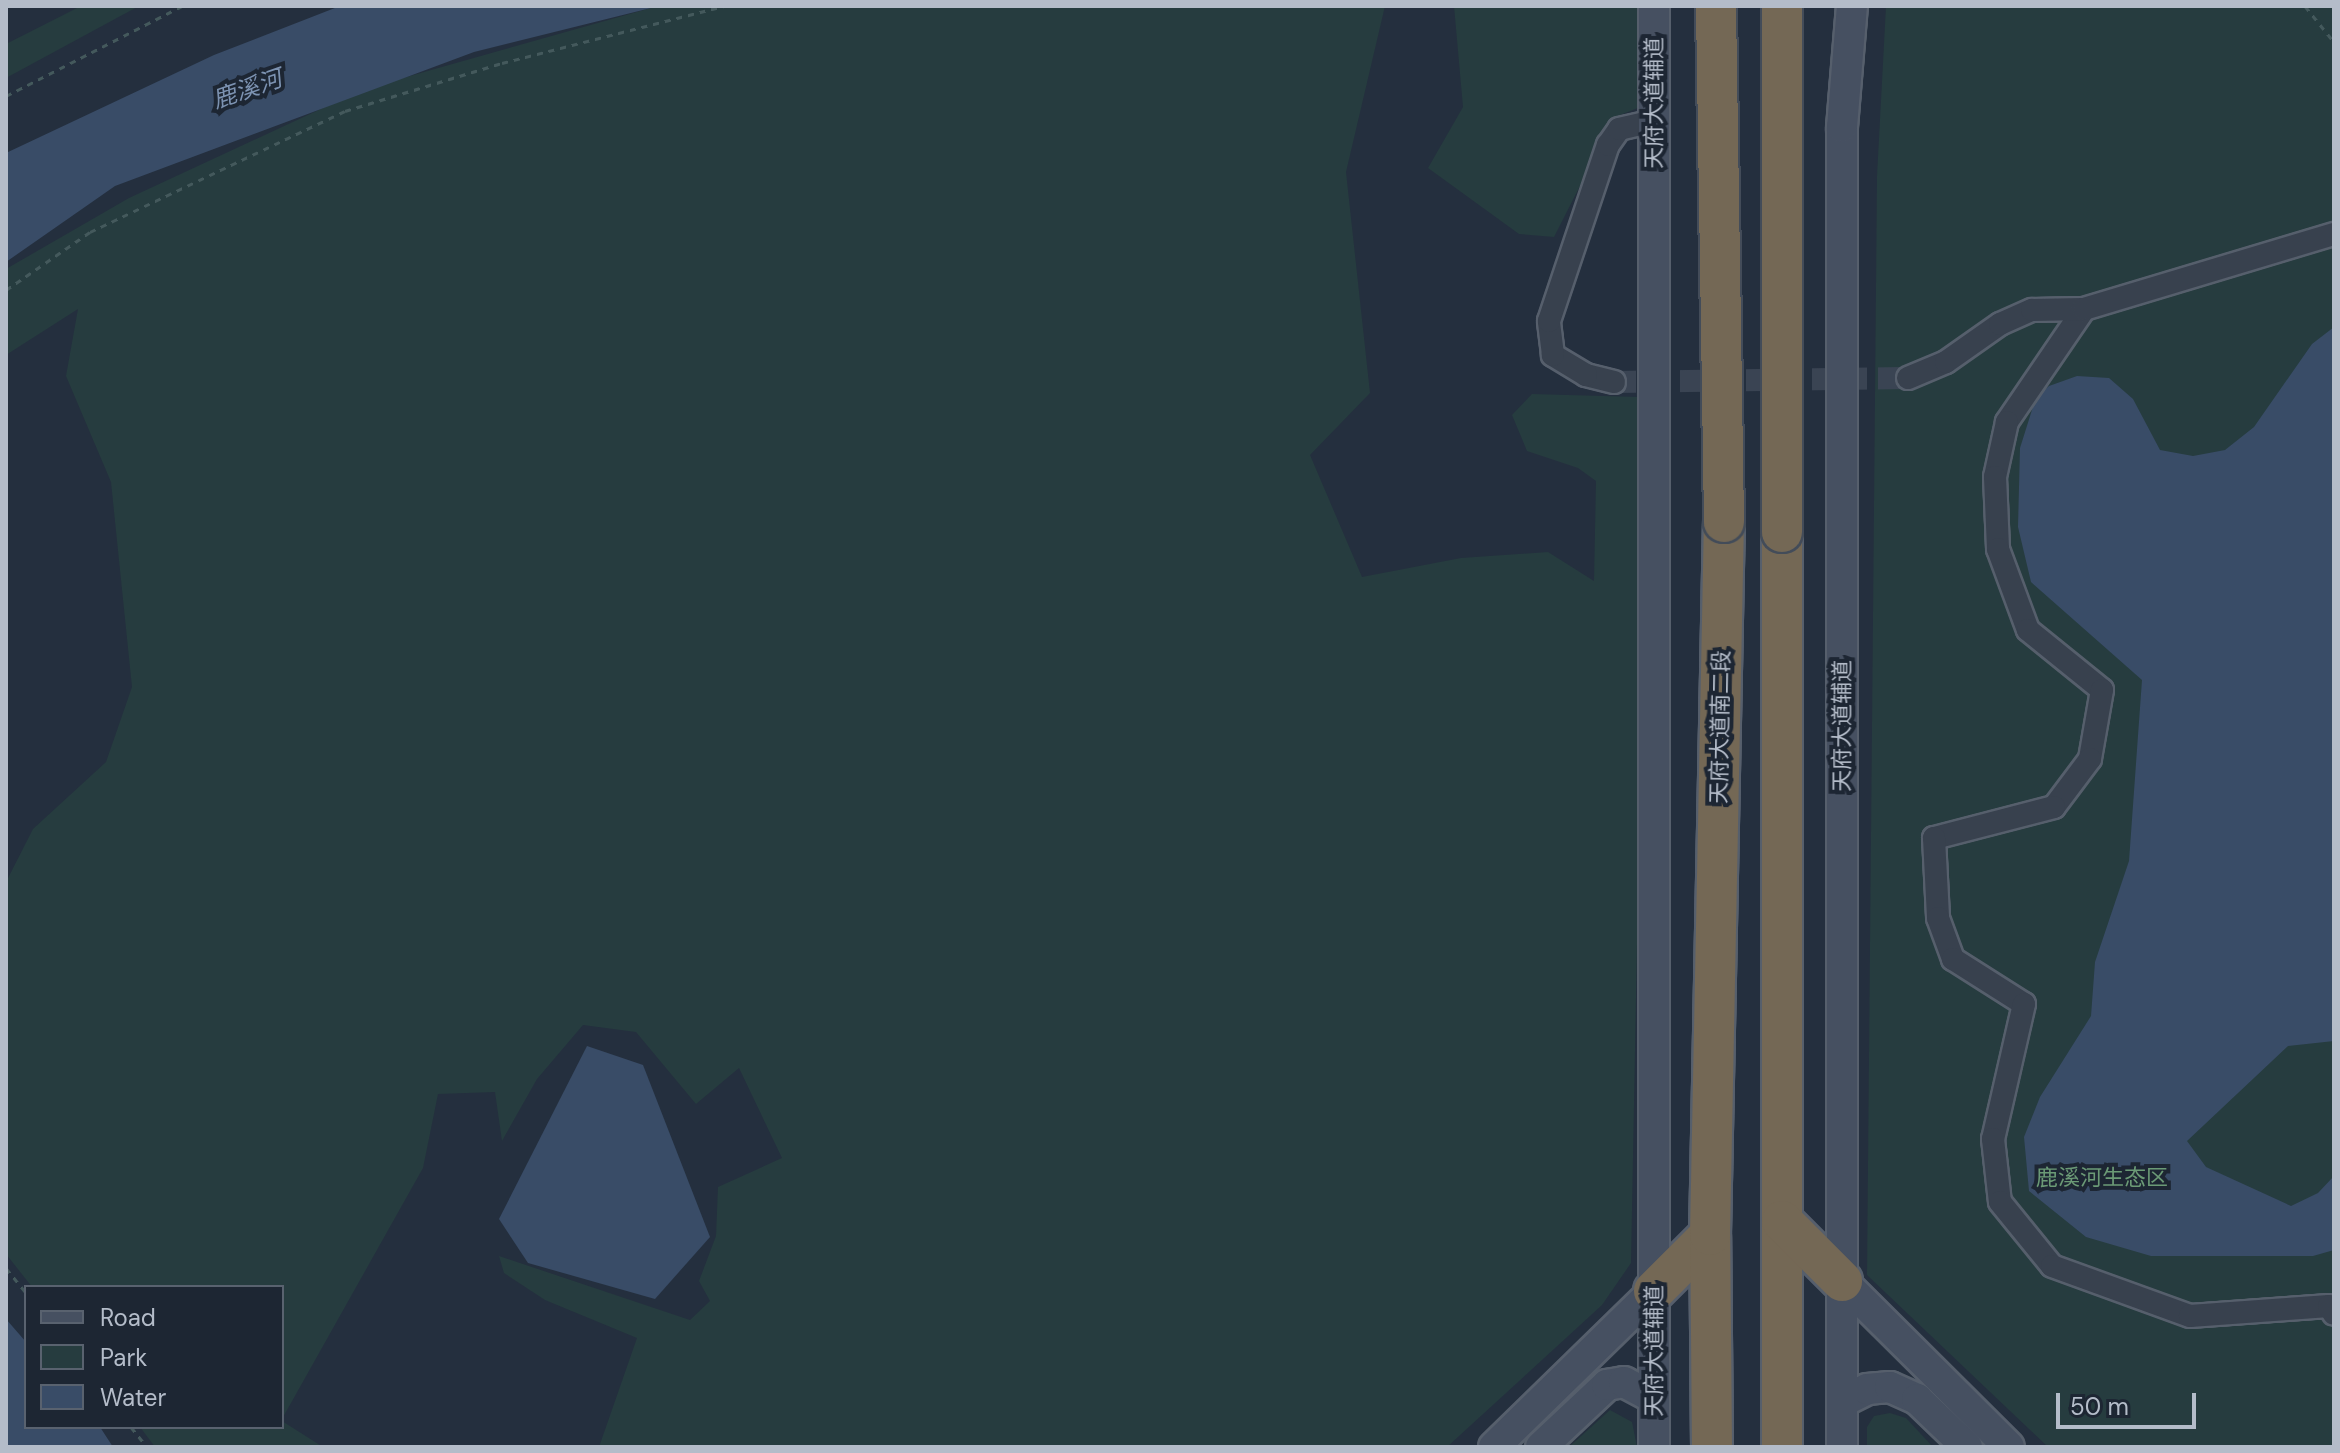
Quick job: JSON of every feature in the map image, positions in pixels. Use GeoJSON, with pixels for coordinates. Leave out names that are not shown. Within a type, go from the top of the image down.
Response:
{"type":"FeatureCollection","features":[{"type":"Feature","properties":{"kind":"highway","name":"天府大道南二段"},"geometry":{"type":"LineString","coordinates":[[1712,1447],[1710,1235],[1724,522],[1716,6]]}},
{"type":"Feature","properties":{"kind":"highway"},"geometry":{"type":"LineString","coordinates":[[1782,6],[1782,1447]]}},
{"type":"Feature","properties":{"kind":"highway"},"geometry":{"type":"LineString","coordinates":[[1782,1221],[1842,1281]]}},
{"type":"Feature","properties":{"kind":"highway"},"geometry":{"type":"LineString","coordinates":[[1654,1291],[1710,1235]]}},
{"type":"Feature","properties":{"kind":"street","name":"天府大道辅道"},"geometry":{"type":"LineString","coordinates":[[1654,6],[1654,1447]]}},
{"type":"Feature","properties":{"kind":"street","name":"天府大道辅道"},"geometry":{"type":"LineString","coordinates":[[1842,1447],[1842,127],[1852,6]]}},
{"type":"Feature","properties":{"kind":"street"},"geometry":{"type":"LineString","coordinates":[[1614,382],[1586,375],[1553,355],[1549,321],[1608,145],[1619,129],[1654,121]]}},
{"type":"Feature","properties":{"kind":"street"},"geometry":{"type":"LineString","coordinates":[[1908,378],[1946,362],[2000,324],[2032,310],[2084,309],[2334,234]]}},
{"type":"Feature","properties":{"kind":"street"},"geometry":{"type":"LineString","coordinates":[[2084,309],[2007,422],[1995,477],[1998,549],[2028,630],[2102,690],[2090,759],[2054,807],[1934,838],[1938,918],[1953,959],[2024,1004],[1993,1139],[2000,1202],[2052,1266],[2190,1316],[2329,1306],[2334,1314]]}},
{"type":"Feature","properties":{"kind":"street"},"geometry":{"type":"LineString","coordinates":[[1842,1281],[2009,1447]]}},
{"type":"Feature","properties":{"kind":"street"},"geometry":{"type":"LineString","coordinates":[[1494,1447],[1654,1291]]}},
{"type":"Feature","properties":{"kind":"street"},"geometry":{"type":"LineString","coordinates":[[1541,1447],[1607,1385],[1624,1382],[1654,1398]]}},
{"type":"Feature","properties":{"kind":"street"},"geometry":{"type":"LineString","coordinates":[[1842,1402],[1867,1389],[1890,1387],[1917,1399],[1967,1447]]}},
{"type":"Feature","properties":{"kind":"path"},"geometry":{"type":"LineString","coordinates":[[6,96],[182,6]]}},
{"type":"Feature","properties":{"kind":"path"},"geometry":{"type":"LineString","coordinates":[[6,290],[90,232],[345,111],[502,63],[724,6]]}},
{"type":"Feature","properties":{"kind":"path"},"geometry":{"type":"LineString","coordinates":[[2305,6],[2334,42]]}},
{"type":"Feature","properties":{"kind":"path"},"geometry":{"type":"LineString","coordinates":[[6,1268],[24,1290]]}},
{"type":"Feature","properties":{"kind":"path"},"geometry":{"type":"LineString","coordinates":[[133,1429],[147,1447]]}},
{"type":"Feature","properties":{"kind":"green space"},"geometry":{"type":"Polygon","coordinates":[[[81,6],[139,6],[6,78],[6,44],[81,6]]]}},
{"type":"Feature","properties":{"kind":"green space"},"geometry":{"type":"Polygon","coordinates":[[[658,6],[1385,6],[1346,172],[1370,393],[1310,455],[1362,577],[1461,558],[1548,552],[1594,581],[1596,481],[1578,468],[1527,451],[1512,415],[1532,394],[1639,397],[1644,571],[1631,1263],[1602,1305],[1447,1447],[599,1447],[637,1338],[545,1300],[504,1273],[499,1256],[690,1320],[710,1301],[699,1281],[716,1236],[718,1187],[782,1158],[739,1068],[696,1104],[636,1032],[583,1025],[537,1079],[502,1141],[495,1092],[438,1094],[423,1168],[284,1415],[284,1285],[30,1285],[6,1254],[6,882],[33,829],[106,762],[132,687],[111,482],[66,376],[78,309],[6,355],[6,269],[129,198],[364,89],[658,6]]]}},
{"type":"Feature","properties":{"kind":"green space"},"geometry":{"type":"Polygon","coordinates":[[[1454,6],[1642,6],[1648,104],[1615,117],[1554,237],[1519,234],[1428,168],[1463,107],[1454,6]]]}},
{"type":"Feature","properties":{"kind":"green space","name":"鹿溪河生态区"},"geometry":{"type":"Polygon","coordinates":[[[1886,6],[2334,6],[2334,1447],[2048,1447],[1867,1275],[1877,176],[1886,6]]]}},
{"type":"Feature","properties":{"kind":"green space"},"geometry":{"type":"Polygon","coordinates":[[[1610,1410],[1632,1422],[1637,1447],[1569,1447],[1610,1410]]]}},
{"type":"Feature","properties":{"kind":"green space"},"geometry":{"type":"Polygon","coordinates":[[[1890,1413],[1906,1418],[1933,1447],[1867,1447],[1867,1427],[1874,1416],[1890,1413]]]}},
{"type":"Feature","properties":{"kind":"green space"},"geometry":{"type":"Polygon","coordinates":[[[284,1422],[323,1447],[155,1447],[142,1429],[284,1429],[284,1422]]]}},
{"type":"Feature","properties":{"kind":"water","name":"鹿溪河"},"geometry":{"type":"Polygon","coordinates":[[[340,6],[659,6],[474,52],[115,186],[6,262],[6,153],[214,55],[340,6]]]}},
{"type":"Feature","properties":{"kind":"water"},"geometry":{"type":"Polygon","coordinates":[[[2334,327],[2334,1041],[2288,1046],[2187,1141],[2206,1167],[2291,1206],[2318,1193],[2334,1176],[2334,1250],[2313,1256],[2151,1256],[2086,1237],[2029,1191],[2024,1137],[2040,1097],[2091,1016],[2095,962],[2129,861],[2142,680],[2031,582],[2018,527],[2020,448],[2036,397],[2049,386],[2077,376],[2109,378],[2133,399],[2160,450],[2193,456],[2225,450],[2254,427],[2312,344],[2334,327]]]}},
{"type":"Feature","properties":{"kind":"water"},"geometry":{"type":"Polygon","coordinates":[[[587,1046],[643,1065],[710,1237],[655,1299],[528,1263],[499,1219],[587,1046]]]}},
{"type":"Feature","properties":{"kind":"water"},"geometry":{"type":"Polygon","coordinates":[[[6,1319],[24,1340],[24,1429],[101,1429],[113,1447],[6,1447],[6,1319]]]}},
{"type":"Feature","properties":{"kind":"tunnel"},"geometry":{"type":"LineString","coordinates":[[1614,382],[1908,378]]}}]}
